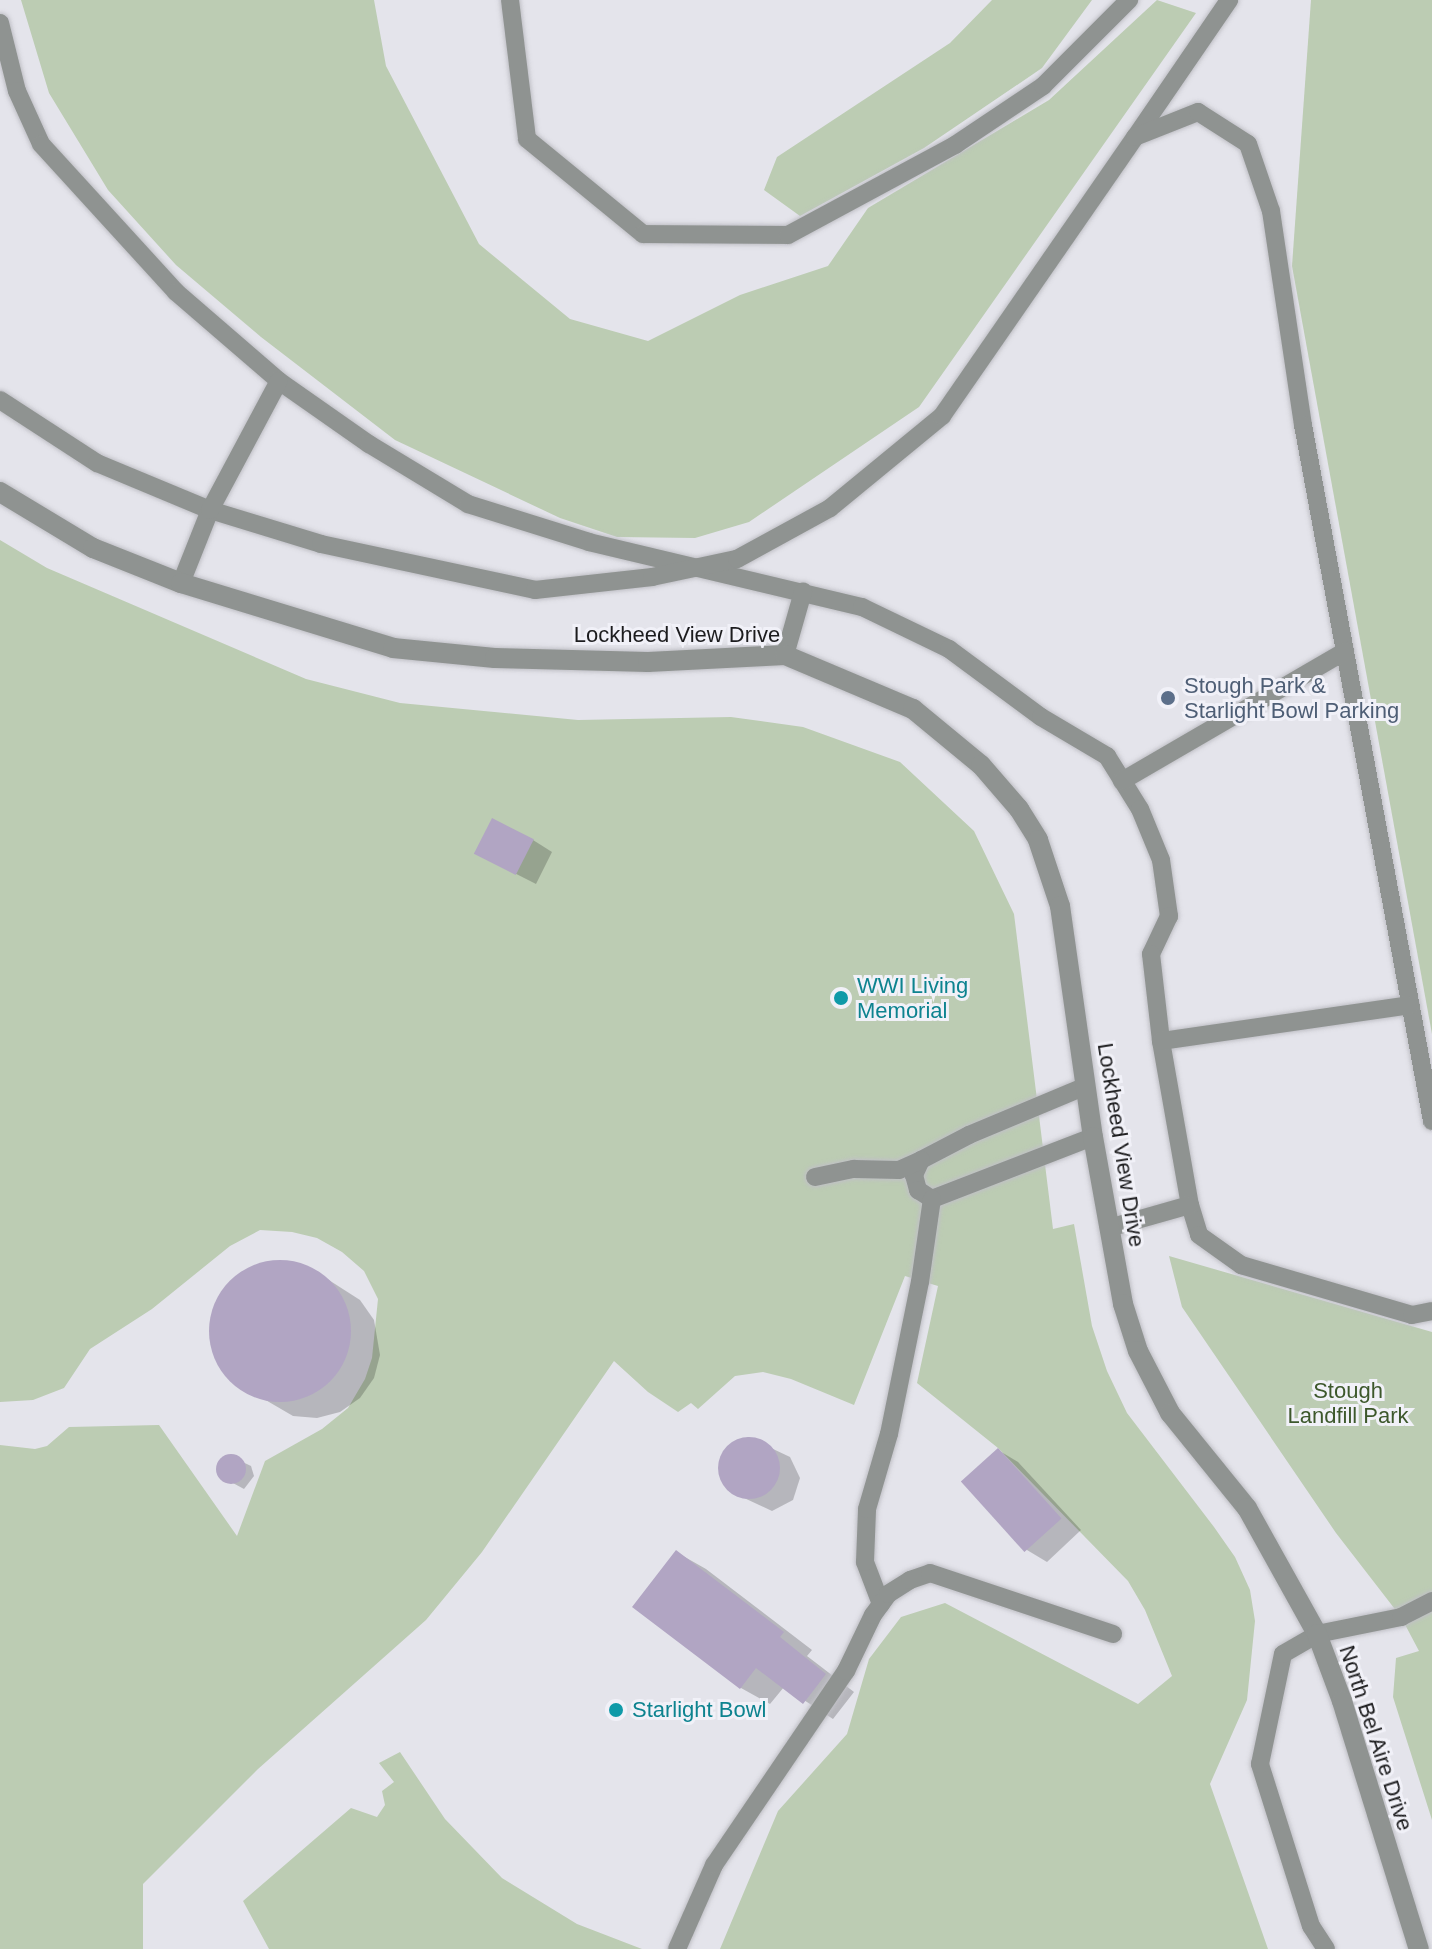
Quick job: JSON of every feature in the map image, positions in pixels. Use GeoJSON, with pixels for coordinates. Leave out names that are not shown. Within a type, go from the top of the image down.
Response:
{"type":"FeatureCollection","features":[{"type":"Feature","properties":{"kind":"street","name":"Lockheed View Drive"},"geometry":{"type":"LineString","coordinates":[[0,492],[93,548],[181,583],[393,648],[495,658],[648,662],[785,655],[913,709],[981,765],[1019,809],[1038,840],[1060,906],[1093,1137],[1131,1328],[1170,1413],[1247,1508],[1317,1634]]}},
{"type":"Feature","properties":{"kind":"street","name":"North Bel Aire Drive"},"geometry":{"type":"LineString","coordinates":[[1317,1634],[1342,1701],[1419,1949]]}},
{"type":"Feature","properties":{"kind":"lane"},"geometry":{"type":"LineString","coordinates":[[510,0],[527,139],[643,234],[788,235],[955,145],[1030,94],[1129,0]]}},
{"type":"Feature","properties":{"kind":"lane"},"geometry":{"type":"LineString","coordinates":[[0,400],[97,463],[210,510],[321,544],[535,590],[652,577],[737,559],[830,508],[942,416],[1229,0]]}},
{"type":"Feature","properties":{"kind":"lane"},"geometry":{"type":"LineString","coordinates":[[0,23],[17,91],[41,144],[176,292],[279,381],[369,444],[468,504],[589,542],[862,607],[949,649],[1041,717],[1107,756],[1140,809],[1163,874],[1169,916],[1151,954],[1161,1041],[1190,1205],[1199,1235],[1241,1265],[1412,1315],[1432,1311]]}},
{"type":"Feature","properties":{"kind":"lane"},"geometry":{"type":"LineString","coordinates":[[1135,137],[1198,112],[1248,144],[1271,211],[1303,425],[1432,1121]]}},
{"type":"Feature","properties":{"kind":"lane"},"geometry":{"type":"LineString","coordinates":[[181,583],[210,510],[279,381]]}},
{"type":"Feature","properties":{"kind":"lane"},"geometry":{"type":"LineString","coordinates":[[785,655],[803,592]]}},
{"type":"Feature","properties":{"kind":"lane"},"geometry":{"type":"LineString","coordinates":[[1122,781],[1345,651]]}},
{"type":"Feature","properties":{"kind":"lane"},"geometry":{"type":"LineString","coordinates":[[1161,1041],[1410,1005]]}},
{"type":"Feature","properties":{"kind":"lane"},"geometry":{"type":"LineString","coordinates":[[815,1177],[854,1169],[899,1170],[969,1135],[1086,1086]]}},
{"type":"Feature","properties":{"kind":"lane"},"geometry":{"type":"LineString","coordinates":[[932,1199],[1093,1137]]}},
{"type":"Feature","properties":{"kind":"lane"},"geometry":{"type":"LineString","coordinates":[[921,1160],[914,1175],[918,1190],[932,1199]]}},
{"type":"Feature","properties":{"kind":"lane"},"geometry":{"type":"LineString","coordinates":[[881,1604],[865,1562],[867,1509],[889,1434],[920,1282],[932,1199]]}},
{"type":"Feature","properties":{"kind":"lane"},"geometry":{"type":"LineString","coordinates":[[1109,1228],[1190,1205]]}},
{"type":"Feature","properties":{"kind":"lane"},"geometry":{"type":"LineString","coordinates":[[677,1949],[714,1865],[846,1671],[888,1594],[910,1580],[930,1573],[1113,1634]]}},
{"type":"Feature","properties":{"kind":"lane"},"geometry":{"type":"LineString","coordinates":[[1326,1949],[1311,1926],[1260,1764],[1283,1654],[1317,1634],[1401,1617],[1432,1601]]}},
{"type":"Feature","properties":{"kind":"green space"},"geometry":{"type":"Polygon","coordinates":[[[21,0],[374,0],[386,66],[479,244],[570,319],[648,341],[740,295],[828,266],[868,208],[1049,100],[1157,0],[1196,13],[919,407],[749,522],[695,538],[617,537],[560,518],[395,440],[261,337],[176,265],[108,190],[49,93],[21,0]]]}},
{"type":"Feature","properties":{"kind":"green space"},"geometry":{"type":"Polygon","coordinates":[[[992,0],[1092,0],[1042,68],[924,148],[800,216],[764,190],[777,157],[950,43],[992,0]]]}},
{"type":"Feature","properties":{"kind":"green space"},"geometry":{"type":"Polygon","coordinates":[[[1311,0],[1432,0],[1432,1034],[1292,266],[1311,0]]]}},
{"type":"Feature","properties":{"kind":"green space"},"geometry":{"type":"Polygon","coordinates":[[[0,540],[47,568],[306,679],[400,703],[578,720],[731,717],[803,727],[900,762],[974,831],[1014,914],[1053,1229],[1074,1224],[1092,1326],[1107,1371],[1127,1413],[1235,1557],[1250,1590],[1255,1621],[1247,1700],[1210,1784],[1268,1949],[720,1949],[778,1811],[847,1734],[869,1659],[901,1617],[945,1603],[1138,1704],[1172,1676],[1145,1610],[1128,1581],[998,1448],[917,1383],[938,1286],[905,1276],[854,1405],[791,1379],[763,1372],[735,1376],[698,1409],[691,1403],[678,1412],[648,1392],[614,1361],[482,1552],[426,1620],[258,1769],[143,1884],[143,1949],[0,1949],[0,1445],[35,1449],[47,1446],[69,1427],[159,1425],[237,1536],[265,1461],[322,1429],[348,1408],[365,1379],[372,1358],[378,1299],[364,1271],[342,1252],[317,1238],[292,1232],[260,1230],[230,1246],[152,1309],[90,1349],[64,1388],[33,1400],[0,1402],[0,540]]]}},
{"type":"Feature","properties":{"kind":"green space","name":"Stough Landfill Park"},"geometry":{"type":"Polygon","coordinates":[[[1169,1256],[1432,1332],[1432,1820],[1393,1697],[1396,1658],[1419,1651],[1401,1617],[1336,1533],[1182,1307],[1169,1256]]]}},
{"type":"Feature","properties":{"kind":"green space"},"geometry":{"type":"Polygon","coordinates":[[[400,1752],[445,1819],[502,1878],[577,1924],[642,1949],[269,1949],[243,1901],[351,1808],[377,1817],[385,1805],[382,1791],[394,1782],[379,1763],[400,1752]]]}},
{"type":"Feature","properties":{"kind":"building"},"geometry":{"type":"Polygon","coordinates":[[[492,818],[534,839],[516,875],[474,854],[492,818]]]}},
{"type":"Feature","properties":{"kind":"building"},"geometry":{"type":"Polygon","coordinates":[[[280,1260],[307,1265],[330,1281],[346,1304],[351,1331],[346,1358],[330,1381],[307,1397],[280,1402],[253,1397],[230,1381],[214,1358],[209,1331],[214,1304],[230,1281],[253,1265],[280,1260]]]}},
{"type":"Feature","properties":{"kind":"building"},"geometry":{"type":"Polygon","coordinates":[[[749,1437],[771,1446],[780,1468],[771,1490],[749,1499],[727,1490],[718,1468],[727,1446],[749,1437]]]}},
{"type":"Feature","properties":{"kind":"building"},"geometry":{"type":"Polygon","coordinates":[[[998,1448],[1062,1519],[1024,1552],[961,1481],[998,1448]]]}},
{"type":"Feature","properties":{"kind":"building"},"geometry":{"type":"Polygon","coordinates":[[[231,1454],[242,1458],[246,1469],[242,1480],[231,1484],[220,1480],[216,1469],[220,1458],[231,1454]]]}},
{"type":"Feature","properties":{"kind":"building"},"geometry":{"type":"Polygon","coordinates":[[[676,1550],[784,1632],[780,1637],[826,1674],[803,1704],[756,1668],[740,1689],[632,1607],[676,1550]]]}},
{"type":"Feature","properties":{"kind":"place","name":"Stough Park & Starlight Bowl Parking"},"geometry":{"type":"Point","coordinates":[1168,698]}},
{"type":"Feature","properties":{"kind":"place","name":"WWI Living Memorial"},"geometry":{"type":"Point","coordinates":[841,998]}},
{"type":"Feature","properties":{"kind":"place","name":"Starlight Bowl"},"geometry":{"type":"Point","coordinates":[616,1710]}}]}
